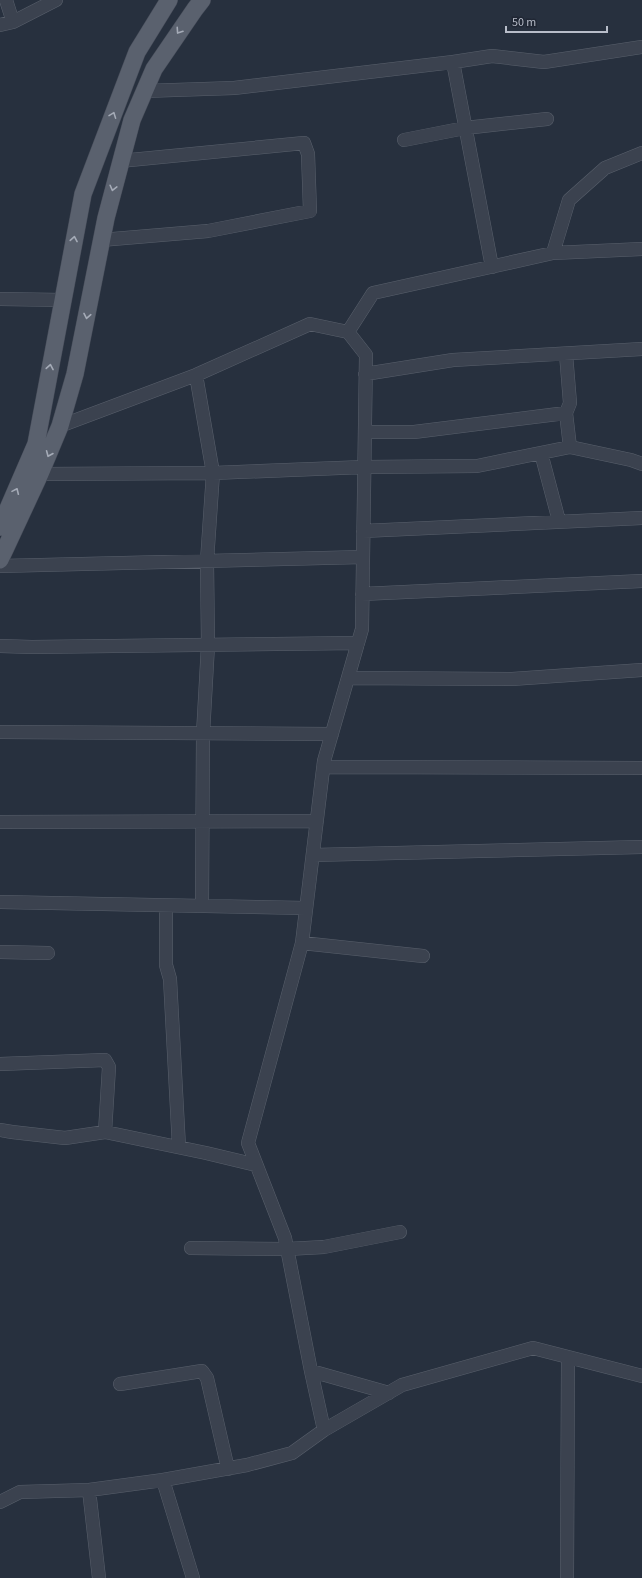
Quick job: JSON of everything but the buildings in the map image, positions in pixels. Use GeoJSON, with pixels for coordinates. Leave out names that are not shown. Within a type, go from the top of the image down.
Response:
{"type":"FeatureCollection","features":[{"type":"Feature","properties":{"kind":"main road"},"geometry":{"type":"LineString","coordinates":[[0,527],[36,444],[83,194],[137,52],[169,0]]}},
{"type":"Feature","properties":{"kind":"main road"},"geometry":{"type":"LineString","coordinates":[[0,560],[40,474],[60,426],[75,374],[101,240],[120,161],[132,120],[154,69],[202,0]]}},
{"type":"Feature","properties":{"kind":"street"},"geometry":{"type":"LineString","coordinates":[[6,0],[13,22]]}},
{"type":"Feature","properties":{"kind":"street"},"geometry":{"type":"LineString","coordinates":[[0,25],[13,22],[56,0]]}},
{"type":"Feature","properties":{"kind":"street"},"geometry":{"type":"LineString","coordinates":[[144,91],[234,88],[492,56],[544,62],[642,47]]}},
{"type":"Feature","properties":{"kind":"street"},"geometry":{"type":"LineString","coordinates":[[453,62],[492,267]]}},
{"type":"Feature","properties":{"kind":"street"},"geometry":{"type":"LineString","coordinates":[[404,140],[465,128],[546,119]]}},
{"type":"Feature","properties":{"kind":"street"},"geometry":{"type":"LineString","coordinates":[[101,240],[208,231],[310,211],[308,154],[304,143],[120,161]]}},
{"type":"Feature","properties":{"kind":"street"},"geometry":{"type":"LineString","coordinates":[[553,253],[569,200],[605,168],[642,153]]}},
{"type":"Feature","properties":{"kind":"street"},"geometry":{"type":"LineString","coordinates":[[348,332],[373,293],[553,253],[642,249]]}},
{"type":"Feature","properties":{"kind":"street"},"geometry":{"type":"LineString","coordinates":[[0,299],[63,300]]}},
{"type":"Feature","properties":{"kind":"street"},"geometry":{"type":"LineString","coordinates":[[60,426],[196,375],[310,324],[348,332],[366,355],[362,629],[324,767],[302,944],[248,1143],[285,1238],[324,1430]]}},
{"type":"Feature","properties":{"kind":"street"},"geometry":{"type":"LineString","coordinates":[[365,374],[453,360],[642,349]]}},
{"type":"Feature","properties":{"kind":"street"},"geometry":{"type":"LineString","coordinates":[[566,354],[570,403],[566,413],[570,448]]}},
{"type":"Feature","properties":{"kind":"street"},"geometry":{"type":"LineString","coordinates":[[196,375],[213,473],[207,560],[208,645],[203,734],[202,906]]}},
{"type":"Feature","properties":{"kind":"street"},"geometry":{"type":"LineString","coordinates":[[365,432],[414,432],[566,413]]}},
{"type":"Feature","properties":{"kind":"street"},"geometry":{"type":"LineString","coordinates":[[40,474],[213,473],[364,467],[477,466],[570,448],[632,460],[642,464]]}},
{"type":"Feature","properties":{"kind":"street"},"geometry":{"type":"LineString","coordinates":[[541,453],[559,521]]}},
{"type":"Feature","properties":{"kind":"street"},"geometry":{"type":"LineString","coordinates":[[363,531],[642,518]]}},
{"type":"Feature","properties":{"kind":"street"},"geometry":{"type":"LineString","coordinates":[[0,566],[363,557]]}},
{"type":"Feature","properties":{"kind":"street"},"geometry":{"type":"LineString","coordinates":[[362,594],[642,581]]}},
{"type":"Feature","properties":{"kind":"street"},"geometry":{"type":"LineString","coordinates":[[0,646],[358,643]]}},
{"type":"Feature","properties":{"kind":"street"},"geometry":{"type":"LineString","coordinates":[[348,678],[512,678],[642,670]]}},
{"type":"Feature","properties":{"kind":"street"},"geometry":{"type":"LineString","coordinates":[[0,732],[332,734]]}},
{"type":"Feature","properties":{"kind":"street"},"geometry":{"type":"LineString","coordinates":[[324,767],[642,768]]}},
{"type":"Feature","properties":{"kind":"street"},"geometry":{"type":"LineString","coordinates":[[0,822],[317,821]]}},
{"type":"Feature","properties":{"kind":"street"},"geometry":{"type":"LineString","coordinates":[[313,855],[642,847]]}},
{"type":"Feature","properties":{"kind":"street"},"geometry":{"type":"LineString","coordinates":[[0,902],[306,908]]}},
{"type":"Feature","properties":{"kind":"street"},"geometry":{"type":"LineString","coordinates":[[166,906],[166,965],[170,979],[179,1147]]}},
{"type":"Feature","properties":{"kind":"street"},"geometry":{"type":"LineString","coordinates":[[302,944],[423,956]]}},
{"type":"Feature","properties":{"kind":"street"},"geometry":{"type":"LineString","coordinates":[[0,952],[48,953]]}},
{"type":"Feature","properties":{"kind":"street"},"geometry":{"type":"LineString","coordinates":[[0,1064],[105,1060],[109,1067],[105,1132]]}},
{"type":"Feature","properties":{"kind":"street"},"geometry":{"type":"LineString","coordinates":[[0,1130],[65,1138],[105,1132],[256,1165]]}},
{"type":"Feature","properties":{"kind":"street"},"geometry":{"type":"LineString","coordinates":[[191,1248],[287,1249],[324,1247],[400,1232]]}},
{"type":"Feature","properties":{"kind":"street"},"geometry":{"type":"LineString","coordinates":[[0,1502],[20,1492],[89,1490],[163,1480],[228,1469],[292,1453],[324,1430],[402,1385],[533,1348],[642,1376]]}},
{"type":"Feature","properties":{"kind":"street"},"geometry":{"type":"LineString","coordinates":[[567,1578],[568,1357]]}},
{"type":"Feature","properties":{"kind":"street"},"geometry":{"type":"LineString","coordinates":[[120,1384],[202,1371],[207,1378],[228,1469]]}},
{"type":"Feature","properties":{"kind":"street"},"geometry":{"type":"LineString","coordinates":[[311,1371],[389,1393]]}},
{"type":"Feature","properties":{"kind":"street"},"geometry":{"type":"LineString","coordinates":[[163,1480],[193,1578]]}},
{"type":"Feature","properties":{"kind":"street"},"geometry":{"type":"LineString","coordinates":[[89,1490],[99,1578]]}}]}
